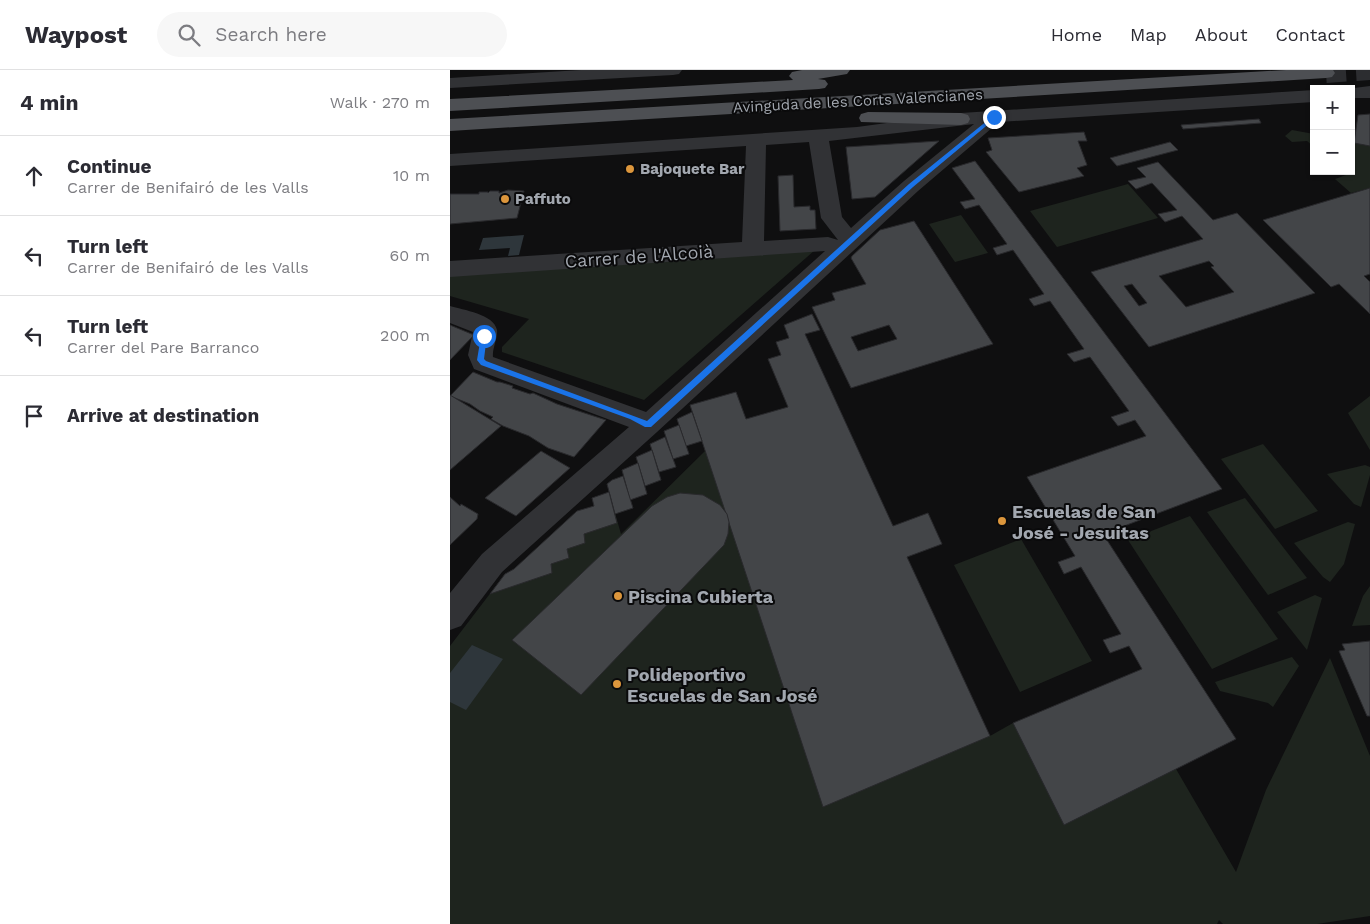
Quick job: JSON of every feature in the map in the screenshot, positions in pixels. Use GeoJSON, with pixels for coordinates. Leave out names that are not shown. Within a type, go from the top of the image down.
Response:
{"type":"FeatureCollection","features":[{"type":"Feature","properties":{"kind":"main road","name":"Avinguda de les Corts Valencianes"},"geometry":{"type":"LineString","coordinates":[[450,125],[1326,73]]}},
{"type":"Feature","properties":{"kind":"main road","name":"Avinguda de les Corts Valencianes"},"geometry":{"type":"LineString","coordinates":[[450,105],[685,91],[846,76]]}},
{"type":"Feature","properties":{"kind":"main road"},"geometry":{"type":"LineString","coordinates":[[704,110],[856,118],[919,117],[961,119]]}},
{"type":"Feature","properties":{"kind":"street"},"geometry":{"type":"LineString","coordinates":[[450,73],[502,70]]}},
{"type":"Feature","properties":{"kind":"street"},"geometry":{"type":"LineString","coordinates":[[450,83],[673,70]]}},
{"type":"Feature","properties":{"kind":"street"},"geometry":{"type":"LineString","coordinates":[[1355,93],[1370,92]]}},
{"type":"Feature","properties":{"kind":"street","name":"Avinguda de les Corts Valencianes"},"geometry":{"type":"LineString","coordinates":[[450,160],[818,136],[903,129],[961,119],[1310,96]]}},
{"type":"Feature","properties":{"kind":"street"},"geometry":{"type":"LineString","coordinates":[[450,616],[492,563],[648,425],[839,242],[911,186],[994,117]]}},
{"type":"Feature","properties":{"kind":"street","name":"Avinguda de les Corts Valencianes"},"geometry":{"type":"LineString","coordinates":[[450,150],[880,123],[937,123]]}},
{"type":"Feature","properties":{"kind":"street"},"geometry":{"type":"LineString","coordinates":[[911,186],[949,146],[952,138],[947,129],[937,123]]}},
{"type":"Feature","properties":{"kind":"street"},"geometry":{"type":"LineString","coordinates":[[818,136],[832,218],[839,242]]}},
{"type":"Feature","properties":{"kind":"street"},"geometry":{"type":"LineString","coordinates":[[753,248],[756,145]]}},
{"type":"Feature","properties":{"kind":"street","name":"Carrer de l'Alcoià"},"geometry":{"type":"LineString","coordinates":[[450,269],[839,242]]}},
{"type":"Feature","properties":{"kind":"street"},"geometry":{"type":"LineString","coordinates":[[450,314],[480,324],[485,330],[481,360],[483,363],[633,417],[648,425]]}},
{"type":"Feature","properties":{"kind":"shaded area"},"geometry":{"type":"Polygon","coordinates":[[[1292,130],[1310,133],[1310,144],[1307,141],[1292,142],[1285,136],[1292,130]]]}},
{"type":"Feature","properties":{"kind":"shaded area"},"geometry":{"type":"Polygon","coordinates":[[[1355,143],[1370,146],[1370,188],[1351,193],[1335,179],[1346,175],[1355,175],[1355,143]]]}},
{"type":"Feature","properties":{"kind":"shaded area"},"geometry":{"type":"Polygon","coordinates":[[[1128,184],[1158,218],[1057,247],[1030,211],[1128,184]]]}},
{"type":"Feature","properties":{"kind":"shaded area"},"geometry":{"type":"Polygon","coordinates":[[[961,215],[988,253],[955,262],[929,224],[961,215]]]}},
{"type":"Feature","properties":{"kind":"shaded area"},"geometry":{"type":"Polygon","coordinates":[[[524,235],[519,255],[508,256],[510,248],[479,250],[483,238],[524,235]]]}},
{"type":"Feature","properties":{"kind":"shaded area"},"geometry":{"type":"Polygon","coordinates":[[[815,250],[644,400],[502,352],[502,347],[529,319],[450,296],[450,276],[815,250]]]}},
{"type":"Feature","properties":{"kind":"shaded area"},"geometry":{"type":"Polygon","coordinates":[[[1370,396],[1370,450],[1348,413],[1370,396]]]}},
{"type":"Feature","properties":{"kind":"shaded area"},"geometry":{"type":"Polygon","coordinates":[[[1263,444],[1318,511],[1275,529],[1221,459],[1263,444]]]}},
{"type":"Feature","properties":{"kind":"shaded area","name":"Polideportivo Escuelas de San José"},"geometry":{"type":"Polygon","coordinates":[[[705,451],[990,736],[1013,723],[1064,825],[1176,769],[1236,872],[1266,790],[1330,658],[1370,756],[1370,916],[1317,924],[1223,924],[1219,920],[1217,924],[450,924],[450,646],[505,574],[514,569],[577,511],[594,506],[592,498],[609,492],[621,534],[705,451]]]}},
{"type":"Feature","properties":{"kind":"shaded area"},"geometry":{"type":"Polygon","coordinates":[[[1365,465],[1370,467],[1370,475],[1361,507],[1354,504],[1327,474],[1365,465]]]}},
{"type":"Feature","properties":{"kind":"shaded area"},"geometry":{"type":"Polygon","coordinates":[[[1245,498],[1307,578],[1268,595],[1207,512],[1245,498]]]}},
{"type":"Feature","properties":{"kind":"shaded area"},"geometry":{"type":"Polygon","coordinates":[[[1190,516],[1278,639],[1212,669],[1128,540],[1190,516]]]}},
{"type":"Feature","properties":{"kind":"shaded area"},"geometry":{"type":"Polygon","coordinates":[[[1348,522],[1355,524],[1344,564],[1330,582],[1323,577],[1294,543],[1348,522]]]}},
{"type":"Feature","properties":{"kind":"shaded area"},"geometry":{"type":"Polygon","coordinates":[[[1021,539],[1092,661],[1020,692],[954,565],[1021,539]]]}},
{"type":"Feature","properties":{"kind":"shaded area"},"geometry":{"type":"Polygon","coordinates":[[[1370,586],[1370,625],[1352,626],[1363,596],[1370,586]]]}},
{"type":"Feature","properties":{"kind":"shaded area"},"geometry":{"type":"Polygon","coordinates":[[[1315,595],[1322,598],[1307,650],[1277,612],[1315,595]]]}},
{"type":"Feature","properties":{"kind":"shaded area"},"geometry":{"type":"Polygon","coordinates":[[[472,645],[503,659],[466,710],[450,702],[450,673],[472,645]]]}},
{"type":"Feature","properties":{"kind":"shaded area"},"geometry":{"type":"Polygon","coordinates":[[[1292,657],[1299,666],[1273,707],[1268,703],[1220,691],[1215,682],[1292,657]]]}},
{"type":"Feature","properties":{"kind":"building"},"geometry":{"type":"Polygon","coordinates":[[[1370,114],[1370,146],[1355,143],[1358,115],[1370,114]]]}},
{"type":"Feature","properties":{"kind":"building"},"geometry":{"type":"Polygon","coordinates":[[[1259,119],[1261,123],[1183,129],[1181,125],[1259,119]]]}},
{"type":"Feature","properties":{"kind":"building"},"geometry":{"type":"Polygon","coordinates":[[[1084,132],[1087,141],[1078,141],[1087,165],[1077,168],[1084,176],[1019,192],[986,152],[992,150],[988,138],[1084,132]]]}},
{"type":"Feature","properties":{"kind":"building"},"geometry":{"type":"Polygon","coordinates":[[[939,141],[875,197],[852,199],[846,147],[939,141]]]}},
{"type":"Feature","properties":{"kind":"building"},"geometry":{"type":"Polygon","coordinates":[[[1170,142],[1178,150],[1117,166],[1110,158],[1170,142]]]}},
{"type":"Feature","properties":{"kind":"building"},"geometry":{"type":"Polygon","coordinates":[[[975,161],[1222,489],[1103,534],[1236,739],[1064,825],[1013,723],[1142,669],[1129,646],[1110,653],[1103,640],[1121,634],[1081,567],[1064,574],[1058,562],[1075,556],[1027,477],[1146,436],[1135,420],[1118,426],[1111,417],[1129,411],[1090,357],[1074,362],[1067,354],[1084,349],[1050,301],[1034,306],[1029,299],[1044,294],[1013,250],[997,255],[993,248],[1007,244],[979,205],[965,209],[960,202],[975,199],[952,168],[975,161]]]}},
{"type":"Feature","properties":{"kind":"building"},"geometry":{"type":"Polygon","coordinates":[[[1158,162],[1213,220],[1237,213],[1315,293],[1149,347],[1091,272],[1203,239],[1182,216],[1165,222],[1158,214],[1177,210],[1152,183],[1136,189],[1128,181],[1146,177],[1137,168],[1158,162]],[[1209,261],[1159,276],[1186,307],[1234,292],[1211,267],[1214,266],[1209,261]],[[1132,284],[1124,286],[1139,306],[1147,303],[1132,284]]]}},
{"type":"Feature","properties":{"kind":"building"},"geometry":{"type":"Polygon","coordinates":[[[793,175],[794,207],[810,206],[810,210],[815,210],[816,229],[780,231],[778,176],[793,175]]]}},
{"type":"Feature","properties":{"kind":"building"},"geometry":{"type":"Polygon","coordinates":[[[1370,188],[1370,274],[1364,276],[1370,282],[1370,314],[1339,284],[1331,287],[1263,220],[1370,188]]]}},
{"type":"Feature","properties":{"kind":"building"},"geometry":{"type":"Polygon","coordinates":[[[508,190],[524,191],[517,218],[450,224],[450,194],[479,194],[479,192],[488,193],[490,191],[499,191],[499,193],[508,190]]]}},
{"type":"Feature","properties":{"kind":"building"},"geometry":{"type":"Polygon","coordinates":[[[914,221],[993,344],[851,388],[812,307],[835,300],[832,293],[866,284],[851,258],[880,230],[914,221]],[[889,325],[851,337],[858,351],[897,339],[889,325]]]}},
{"type":"Feature","properties":{"kind":"building"},"geometry":{"type":"Polygon","coordinates":[[[812,314],[820,330],[805,334],[893,526],[928,513],[942,544],[907,557],[990,736],[823,807],[690,405],[736,392],[746,419],[788,407],[768,359],[781,355],[776,342],[789,338],[784,325],[812,314]]]}},
{"type":"Feature","properties":{"kind":"building"},"geometry":{"type":"Polygon","coordinates":[[[450,325],[474,335],[450,360],[450,325]]]}},
{"type":"Feature","properties":{"kind":"building"},"geometry":{"type":"Polygon","coordinates":[[[473,372],[497,382],[513,386],[512,388],[530,394],[533,393],[557,404],[606,420],[574,457],[548,448],[529,436],[503,426],[491,419],[493,417],[470,404],[450,396],[473,372]]]}},
{"type":"Feature","properties":{"kind":"building"},"geometry":{"type":"Polygon","coordinates":[[[450,395],[501,426],[450,470],[450,395]]]}},
{"type":"Feature","properties":{"kind":"building"},"geometry":{"type":"Polygon","coordinates":[[[692,412],[702,441],[686,446],[677,419],[692,412]]]}},
{"type":"Feature","properties":{"kind":"building"},"geometry":{"type":"Polygon","coordinates":[[[679,425],[689,454],[673,459],[664,431],[679,425]]]}},
{"type":"Feature","properties":{"kind":"building"},"geometry":{"type":"Polygon","coordinates":[[[665,437],[676,467],[659,472],[650,444],[665,437]]]}},
{"type":"Feature","properties":{"kind":"building"},"geometry":{"type":"Polygon","coordinates":[[[652,450],[661,480],[645,486],[636,457],[652,450]]]}},
{"type":"Feature","properties":{"kind":"building"},"geometry":{"type":"Polygon","coordinates":[[[541,451],[570,468],[516,516],[485,498],[541,451]]]}},
{"type":"Feature","properties":{"kind":"building"},"geometry":{"type":"Polygon","coordinates":[[[638,463],[647,494],[630,500],[622,470],[638,463]]]}},
{"type":"Feature","properties":{"kind":"building"},"geometry":{"type":"Polygon","coordinates":[[[623,476],[633,508],[615,514],[607,484],[623,476]]]}},
{"type":"Feature","properties":{"kind":"building"},"geometry":{"type":"Polygon","coordinates":[[[609,492],[617,523],[584,534],[585,543],[567,549],[569,558],[551,564],[552,573],[490,594],[505,574],[514,569],[577,511],[594,506],[592,498],[609,492]]]}},
{"type":"Feature","properties":{"kind":"building","name":"Piscina Cubierta"},"geometry":{"type":"Polygon","coordinates":[[[680,493],[703,495],[720,505],[727,514],[729,522],[728,534],[724,545],[581,695],[512,640],[652,506],[667,497],[680,493]]]}},
{"type":"Feature","properties":{"kind":"building"},"geometry":{"type":"Polygon","coordinates":[[[450,497],[460,506],[461,504],[478,514],[477,519],[450,545],[450,497]]]}},
{"type":"Feature","properties":{"kind":"building"},"geometry":{"type":"Polygon","coordinates":[[[1370,641],[1370,716],[1367,716],[1339,651],[1345,650],[1342,644],[1370,641]]]}},
{"type":"Feature","properties":{"kind":"tunnel"},"geometry":{"type":"LineString","coordinates":[[1326,73],[1370,70]]}},
{"type":"Feature","properties":{"kind":"place","name":"Bajoquete Bar"},"geometry":{"type":"Point","coordinates":[630,169]}},
{"type":"Feature","properties":{"kind":"place","name":"Paffuto"},"geometry":{"type":"Point","coordinates":[505,199]}},
{"type":"Feature","properties":{"kind":"place","name":"Escuelas de San José - Jesuitas"},"geometry":{"type":"Point","coordinates":[1002,521]}},
{"type":"Feature","properties":{"kind":"place","name":"Piscina Cubierta"},"geometry":{"type":"Point","coordinates":[618,596]}},
{"type":"Feature","properties":{"kind":"place","name":"Polideportivo Escuelas de San José"},"geometry":{"type":"Point","coordinates":[617,684]}},
{"type":"Feature","properties":{"kind":"route"},"geometry":{"type":"LineString","coordinates":[[484,336],[481,352],[483,363],[633,417],[648,425],[911,186],[982,125],[994,117]]}}]}
